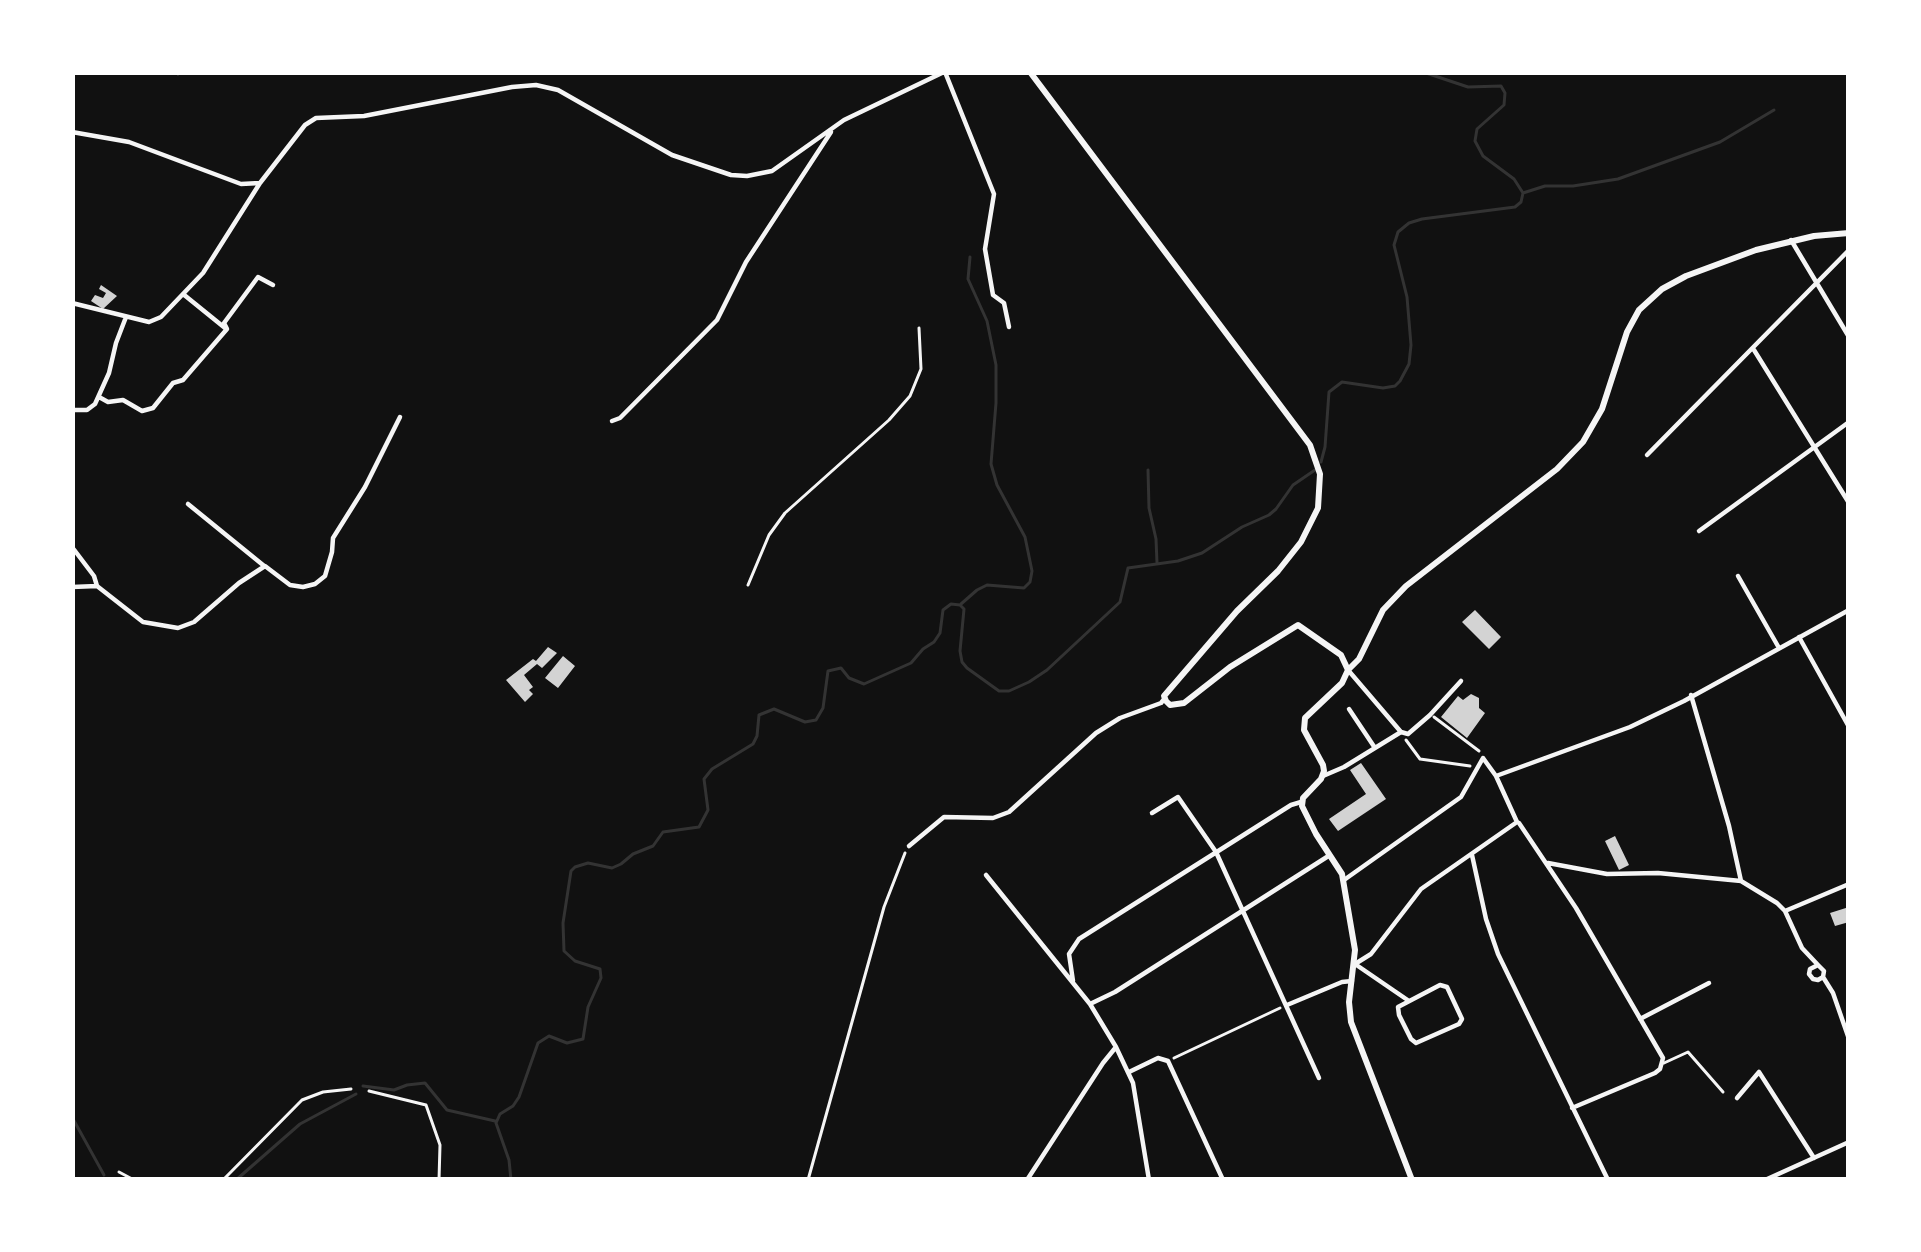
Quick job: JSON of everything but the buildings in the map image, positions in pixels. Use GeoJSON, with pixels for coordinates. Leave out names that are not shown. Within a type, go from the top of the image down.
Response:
{"type":"FeatureCollection","features":[{"type":"Feature","properties":{"kind":"street"},"geometry":{"type":"LineString","coordinates":[[72,303],[149,322],[161,317],[203,273],[260,183],[305,125],[316,118],[364,116],[536,85],[558,90],[672,155],[747,176],[772,171],[835,126],[945,72],[994,194],[985,249],[993,295],[1004,303],[1009,327]]}},
{"type":"Feature","properties":{"kind":"street"},"geometry":{"type":"LineString","coordinates":[[909,846],[944,817],[993,818],[1009,812],[1096,733],[1161,703],[1238,611],[1278,572],[1301,542],[1318,508],[1320,474],[1310,445],[1030,72]]}},
{"type":"Feature","properties":{"kind":"street"},"geometry":{"type":"LineString","coordinates":[[612,421],[717,320],[746,262],[835,126]]}},
{"type":"Feature","properties":{"kind":"street"},"geometry":{"type":"LineString","coordinates":[[72,132],[129,142],[241,184],[260,183]]}},
{"type":"Feature","properties":{"kind":"street"},"geometry":{"type":"LineString","coordinates":[[1323,776],[1323,765],[1304,730],[1307,714],[1342,683],[1383,610],[1406,586],[1557,469],[1583,442],[1602,409],[1639,310],[1661,289],[1686,276],[1791,240],[1849,233]]}},
{"type":"Feature","properties":{"kind":"street"},"geometry":{"type":"LineString","coordinates":[[1791,240],[1849,337]]}},
{"type":"Feature","properties":{"kind":"street"},"geometry":{"type":"LineString","coordinates":[[1647,454],[1849,250]]}},
{"type":"Feature","properties":{"kind":"street"},"geometry":{"type":"LineString","coordinates":[[227,329],[224,323],[258,277],[273,285]]}},
{"type":"Feature","properties":{"kind":"street"},"geometry":{"type":"LineString","coordinates":[[183,294],[227,329]]}},
{"type":"Feature","properties":{"kind":"street"},"geometry":{"type":"LineString","coordinates":[[72,410],[95,404],[126,317]]}},
{"type":"Feature","properties":{"kind":"street"},"geometry":{"type":"LineString","coordinates":[[99,397],[108,402],[123,400],[142,411],[153,408],[227,329]]}},
{"type":"Feature","properties":{"kind":"street"},"geometry":{"type":"LineString","coordinates":[[1753,348],[1849,503]]}},
{"type":"Feature","properties":{"kind":"street"},"geometry":{"type":"LineString","coordinates":[[188,504],[290,585],[315,584],[325,576],[333,538],[400,417]]}},
{"type":"Feature","properties":{"kind":"street"},"geometry":{"type":"LineString","coordinates":[[1699,531],[1849,422]]}},
{"type":"Feature","properties":{"kind":"street"},"geometry":{"type":"LineString","coordinates":[[72,547],[97,586],[143,622],[178,628],[194,622],[265,566]]}},
{"type":"Feature","properties":{"kind":"street"},"geometry":{"type":"LineString","coordinates":[[1738,576],[1779,648]]}},
{"type":"Feature","properties":{"kind":"street"},"geometry":{"type":"LineString","coordinates":[[72,587],[97,586]]}},
{"type":"Feature","properties":{"kind":"street"},"geometry":{"type":"LineString","coordinates":[[1496,776],[1630,727],[1849,610]]}},
{"type":"Feature","properties":{"kind":"street"},"geometry":{"type":"LineString","coordinates":[[1165,698],[1170,705],[1184,703],[1230,667],[1298,625],[1341,656],[1401,732],[1408,734],[1461,681]]}},
{"type":"Feature","properties":{"kind":"street"},"geometry":{"type":"LineString","coordinates":[[1799,637],[1849,727]]}},
{"type":"Feature","properties":{"kind":"street"},"geometry":{"type":"LineString","coordinates":[[1690,695],[1741,881]]}},
{"type":"Feature","properties":{"kind":"street"},"geometry":{"type":"LineString","coordinates":[[1348,709],[1375,748]]}},
{"type":"Feature","properties":{"kind":"street"},"geometry":{"type":"LineString","coordinates":[[1066,948],[1302,802],[1323,776],[1401,732]]}},
{"type":"Feature","properties":{"kind":"street"},"geometry":{"type":"LineString","coordinates":[[1343,880],[1461,797],[1483,758],[1517,822],[1547,862],[1663,1058],[1655,1073],[1572,1108]]}},
{"type":"Feature","properties":{"kind":"street"},"geometry":{"type":"LineString","coordinates":[[1152,813],[1178,797],[1216,852],[1319,1078]]}},
{"type":"Feature","properties":{"kind":"street"},"geometry":{"type":"LineString","coordinates":[[1302,802],[1342,874],[1355,950],[1351,1022],[1410,1178]]}},
{"type":"Feature","properties":{"kind":"street"},"geometry":{"type":"LineString","coordinates":[[1355,964],[1371,954],[1421,889],[1517,822]]}},
{"type":"Feature","properties":{"kind":"street"},"geometry":{"type":"LineString","coordinates":[[1473,853],[1498,954],[1608,1180]]}},
{"type":"Feature","properties":{"kind":"street"},"geometry":{"type":"LineString","coordinates":[[1090,1004],[1330,855]]}},
{"type":"Feature","properties":{"kind":"street"},"geometry":{"type":"LineString","coordinates":[[1547,862],[1607,874],[1658,873],[1741,881],[1785,911],[1814,967],[1824,971],[1820,978]]}},
{"type":"Feature","properties":{"kind":"street"},"geometry":{"type":"LineString","coordinates":[[986,875],[1090,1004],[1116,1046],[1129,1072],[1149,1180]]}},
{"type":"Feature","properties":{"kind":"street"},"geometry":{"type":"LineString","coordinates":[[1785,911],[1849,884]]}},
{"type":"Feature","properties":{"kind":"street"},"geometry":{"type":"LineString","coordinates":[[1075,986],[1069,954],[1079,939]]}},
{"type":"Feature","properties":{"kind":"street"},"geometry":{"type":"LineString","coordinates":[[1355,964],[1409,1000]]}},
{"type":"Feature","properties":{"kind":"street"},"geometry":{"type":"LineString","coordinates":[[1814,967],[1810,977],[1820,978],[1833,993],[1849,1039]]}},
{"type":"Feature","properties":{"kind":"street"},"geometry":{"type":"LineString","coordinates":[[1287,1004],[1352,981]]}},
{"type":"Feature","properties":{"kind":"street"},"geometry":{"type":"LineString","coordinates":[[1640,1018],[1708,983]]}},
{"type":"Feature","properties":{"kind":"street"},"geometry":{"type":"LineString","coordinates":[[1440,985],[1447,987],[1462,1018],[1459,1024],[1416,1043],[1399,1015],[1398,1007],[1409,1000],[1440,985]]}},
{"type":"Feature","properties":{"kind":"street"},"geometry":{"type":"LineString","coordinates":[[1027,1180],[1116,1046]]}},
{"type":"Feature","properties":{"kind":"street"},"geometry":{"type":"LineString","coordinates":[[1129,1072],[1158,1058],[1168,1061],[1223,1180]]}},
{"type":"Feature","properties":{"kind":"street"},"geometry":{"type":"LineString","coordinates":[[1737,1097],[1759,1072],[1814,1158]]}},
{"type":"Feature","properties":{"kind":"street"},"geometry":{"type":"LineString","coordinates":[[1765,1180],[1780,1177],[1849,1140]]}},
{"type":"Feature","properties":{"kind":"lane"},"geometry":{"type":"LineString","coordinates":[[1663,1064],[1688,1052],[1723,1092]]}},
{"type":"Feature","properties":{"kind":"path"},"geometry":{"type":"LineString","coordinates":[[748,585],[769,535],[785,513],[910,396],[921,369],[919,328]]}},
{"type":"Feature","properties":{"kind":"path"},"geometry":{"type":"LineString","coordinates":[[1430,715],[1483,758]]}},
{"type":"Feature","properties":{"kind":"path"},"geometry":{"type":"LineString","coordinates":[[1401,732],[1420,759],[1478,767]]}},
{"type":"Feature","properties":{"kind":"path"},"geometry":{"type":"LineString","coordinates":[[808,1180],[884,907],[909,846]]}},
{"type":"Feature","properties":{"kind":"path"},"geometry":{"type":"LineString","coordinates":[[1168,1061],[1287,1004]]}},
{"type":"Feature","properties":{"kind":"path"},"geometry":{"type":"LineString","coordinates":[[223,1180],[302,1100],[351,1089]]}},
{"type":"Feature","properties":{"kind":"path"},"geometry":{"type":"LineString","coordinates":[[369,1091],[426,1105],[440,1145],[439,1180]]}},
{"type":"Feature","properties":{"kind":"path"},"geometry":{"type":"LineString","coordinates":[[119,1172],[134,1180]]}},
{"type":"Feature","properties":{"kind":"waterway"},"geometry":{"type":"LineString","coordinates":[[1321,462],[1329,392],[1342,382],[1395,386],[1409,364],[1407,297],[1394,245],[1398,232],[1422,219],[1515,207],[1521,202],[1523,193],[1514,179],[1483,156],[1475,141],[1477,129],[1504,105],[1501,86],[1468,87],[1423,72]]}},
{"type":"Feature","properties":{"kind":"waterway"},"geometry":{"type":"LineString","coordinates":[[1523,193],[1545,186],[1618,179],[1720,142],[1774,110]]}},
{"type":"Feature","properties":{"kind":"waterway"},"geometry":{"type":"LineString","coordinates":[[961,604],[987,585],[1024,588],[1032,571],[1025,537],[991,464],[996,365],[987,321],[968,279],[970,257]]}},
{"type":"Feature","properties":{"kind":"waterway"},"geometry":{"type":"LineString","coordinates":[[1148,470],[1157,563]]}},
{"type":"Feature","properties":{"kind":"waterway"},"geometry":{"type":"LineString","coordinates":[[511,1180],[496,1123],[500,1114],[519,1097],[538,1043],[549,1036],[567,1043],[583,1039],[588,1007],[601,978],[600,969],[575,961],[564,951],[563,923],[575,867],[588,863],[612,868],[653,846],[663,832],[699,827],[708,810],[704,779],[753,744],[759,715],[774,709],[805,722],[816,720],[823,708],[828,671],[841,668],[849,678],[864,684],[911,663],[934,642],[943,610],[951,604],[964,609],[962,662],[999,691],[1009,691],[1047,670],[1120,602],[1128,568],[1202,553],[1269,515],[1293,485],[1315,470]]}},
{"type":"Feature","properties":{"kind":"waterway"},"geometry":{"type":"LineString","coordinates":[[363,1086],[394,1090],[425,1083],[447,1110],[495,1121]]}},
{"type":"Feature","properties":{"kind":"waterway"},"geometry":{"type":"LineString","coordinates":[[236,1180],[300,1124],[356,1094]]}},
{"type":"Feature","properties":{"kind":"waterway"},"geometry":{"type":"LineString","coordinates":[[72,1117],[104,1175]]}}]}
